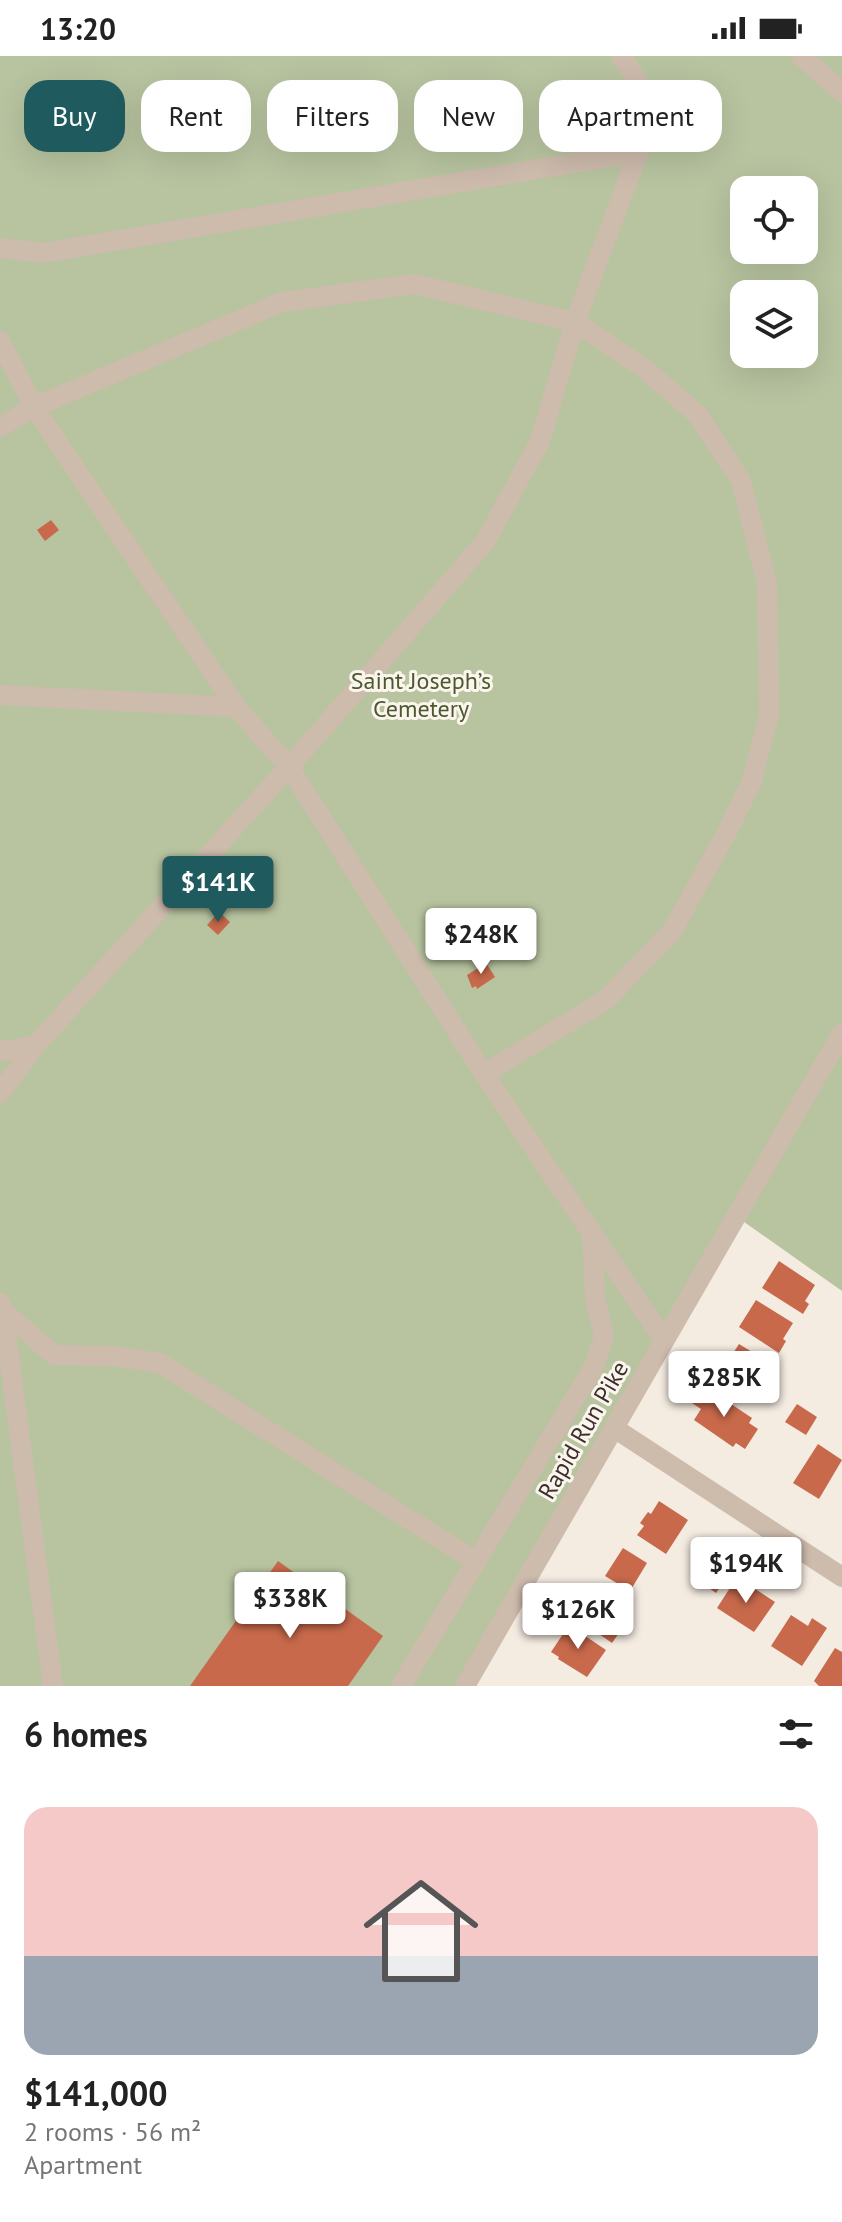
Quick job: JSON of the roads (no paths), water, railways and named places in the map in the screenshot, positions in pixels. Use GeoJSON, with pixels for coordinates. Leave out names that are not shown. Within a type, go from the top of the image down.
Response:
{"type":"FeatureCollection","features":[{"type":"Feature","properties":{"kind":"street"},"geometry":{"type":"LineString","coordinates":[[621,56],[637,80]]}},
{"type":"Feature","properties":{"kind":"street"},"geometry":{"type":"LineString","coordinates":[[801,56],[842,92]]}},
{"type":"Feature","properties":{"kind":"street"},"geometry":{"type":"LineString","coordinates":[[0,248],[43,253],[639,152]]}},
{"type":"Feature","properties":{"kind":"street"},"geometry":{"type":"LineString","coordinates":[[0,1093],[35,1046],[289,767],[485,542],[540,441],[575,322],[639,152]]}},
{"type":"Feature","properties":{"kind":"street"},"geometry":{"type":"LineString","coordinates":[[0,427],[34,407],[282,302],[414,284],[575,322],[644,368],[698,415],[741,481],[767,583],[769,715],[751,783],[672,931],[607,999],[484,1074]]}},
{"type":"Feature","properties":{"kind":"street"},"geometry":{"type":"LineString","coordinates":[[0,341],[34,407],[236,707],[289,767],[484,1074],[664,1340]]}},
{"type":"Feature","properties":{"kind":"street"},"geometry":{"type":"LineString","coordinates":[[0,695],[236,707]]}},
{"type":"Feature","properties":{"kind":"street","name":"Rapid Run Pike"},"geometry":{"type":"LineString","coordinates":[[465,1686],[842,1033]]}},
{"type":"Feature","properties":{"kind":"street"},"geometry":{"type":"LineString","coordinates":[[0,1051],[35,1046]]}},
{"type":"Feature","properties":{"kind":"street"},"geometry":{"type":"LineString","coordinates":[[401,1686],[593,1368],[604,1337],[595,1297],[592,1233]]}},
{"type":"Feature","properties":{"kind":"street"},"geometry":{"type":"LineString","coordinates":[[2,1307],[54,1355],[113,1356],[160,1363],[477,1562]]}},
{"type":"Feature","properties":{"kind":"street"},"geometry":{"type":"LineString","coordinates":[[2,1307],[53,1686]]}},
{"type":"Feature","properties":{"kind":"street"},"geometry":{"type":"LineString","coordinates":[[614,1428],[842,1577]]}},
{"type":"Feature","properties":{"kind":"park label","name":"Saint Joseph’s Cemetery"},"geometry":{"type":"Point","coordinates":[421,694]}}]}
